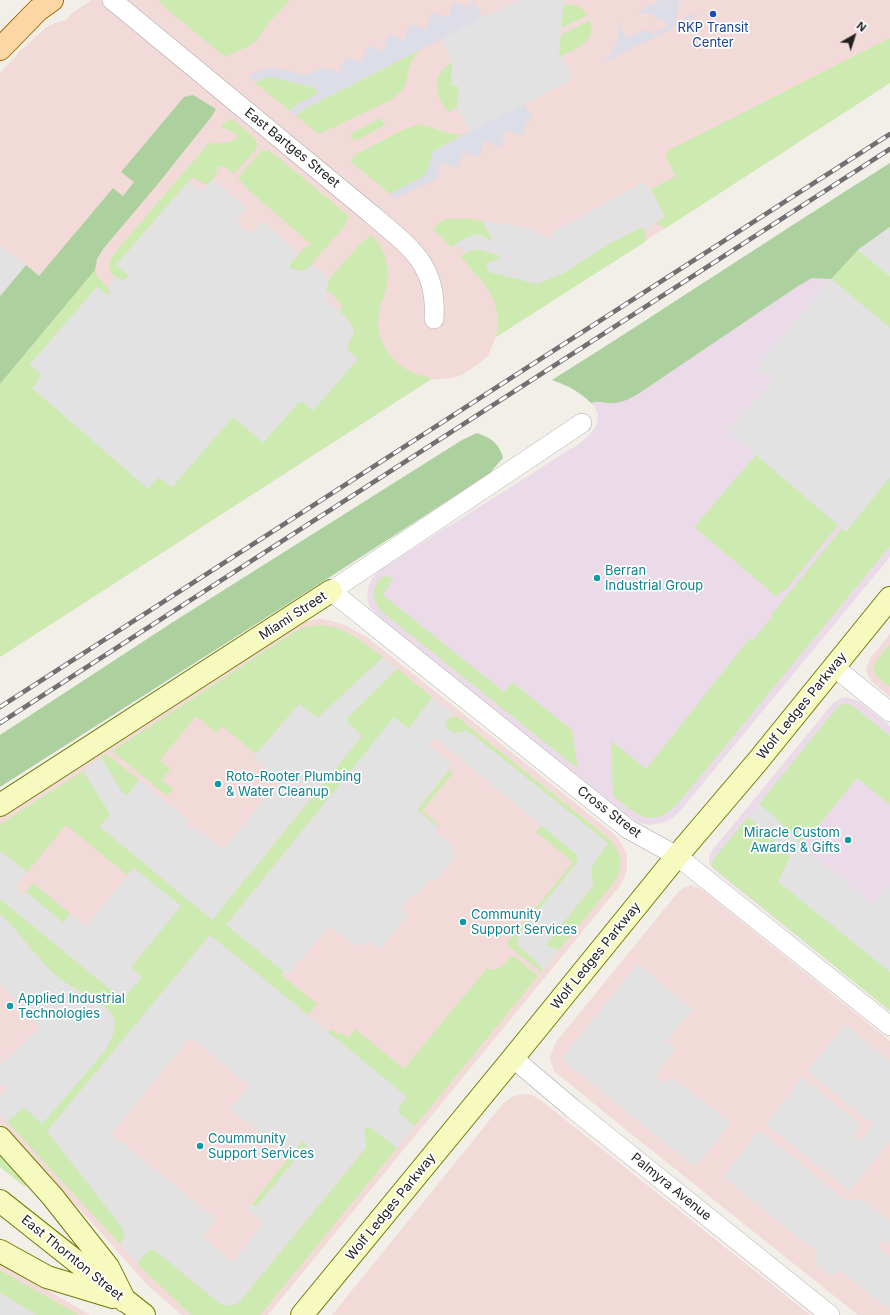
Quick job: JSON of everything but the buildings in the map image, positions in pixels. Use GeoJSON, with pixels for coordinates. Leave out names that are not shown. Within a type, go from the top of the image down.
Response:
{"type":"FeatureCollection","features":[{"type":"Feature","properties":{"kind":"main road"},"geometry":{"type":"LineString","coordinates":[[0,49],[38,10],[52,0]]}},
{"type":"Feature","properties":{"kind":"main road","name":"Miami Street"},"geometry":{"type":"LineString","coordinates":[[0,805],[331,591]]}},
{"type":"Feature","properties":{"kind":"main road","name":"Wolf Ledges Parkway"},"geometry":{"type":"LineString","coordinates":[[302,1315],[890,598]]}},
{"type":"Feature","properties":{"kind":"main road"},"geometry":{"type":"LineString","coordinates":[[0,1138],[52,1196],[108,1267],[125,1300]]}},
{"type":"Feature","properties":{"kind":"main road","name":"East Thornton Street"},"geometry":{"type":"LineString","coordinates":[[0,1200],[144,1315]]}},
{"type":"Feature","properties":{"kind":"main road"},"geometry":{"type":"LineString","coordinates":[[0,1251],[47,1277],[125,1300]]}},
{"type":"Feature","properties":{"kind":"street","name":"East Bartges Street"},"geometry":{"type":"LineString","coordinates":[[112,0],[409,246],[425,266],[430,280],[435,298],[434,319]]}},
{"type":"Feature","properties":{"kind":"street","name":"Miami Street"},"geometry":{"type":"LineString","coordinates":[[331,591],[582,423]]}},
{"type":"Feature","properties":{"kind":"street","name":"Cross Street"},"geometry":{"type":"LineString","coordinates":[[331,591],[628,830],[677,856],[890,1026]]}},
{"type":"Feature","properties":{"kind":"street"},"geometry":{"type":"LineString","coordinates":[[834,667],[890,712]]}},
{"type":"Feature","properties":{"kind":"street","name":"Palmyra Avenue"},"geometry":{"type":"LineString","coordinates":[[514,1058],[572,1108],[830,1315]]}},
{"type":"Feature","properties":{"kind":"shaded area"},"geometry":{"type":"Polygon","coordinates":[[[91,0],[890,0],[890,83],[496,337],[488,356],[462,375],[451,378],[430,380],[0,657],[0,73],[19,52],[45,28],[57,22],[66,20],[71,14],[91,0]]]}},
{"type":"Feature","properties":{"kind":"shaded area"},"geometry":{"type":"Polygon","coordinates":[[[472,0],[482,18],[302,110],[296,116],[290,111],[299,103],[316,95],[317,90],[313,86],[293,83],[277,78],[264,78],[255,83],[248,76],[263,69],[275,68],[299,74],[310,74],[324,67],[340,73],[346,57],[362,62],[368,46],[383,51],[389,35],[404,40],[410,24],[426,29],[432,13],[448,18],[453,2],[469,8],[472,0]]]}},
{"type":"Feature","properties":{"kind":"shaded area"},"geometry":{"type":"Polygon","coordinates":[[[518,0],[563,0],[565,5],[563,7],[559,55],[562,56],[573,79],[470,132],[457,107],[459,87],[451,85],[452,63],[441,39],[518,0]]]}},
{"type":"Feature","properties":{"kind":"shaded area"},"geometry":{"type":"Polygon","coordinates":[[[660,0],[679,0],[676,22],[695,13],[697,16],[601,64],[612,52],[617,40],[619,30],[617,20],[627,38],[646,29],[653,34],[669,25],[648,12],[641,14],[639,11],[660,0]]]}},
{"type":"Feature","properties":{"kind":"shaded area"},"geometry":{"type":"Polygon","coordinates":[[[524,104],[533,121],[527,119],[522,136],[505,130],[501,147],[484,141],[479,157],[463,152],[457,168],[441,163],[436,179],[396,198],[390,194],[423,176],[428,170],[432,153],[437,149],[524,104]]]}},
{"type":"Feature","properties":{"kind":"shaded area"},"geometry":{"type":"Polygon","coordinates":[[[213,179],[247,208],[237,220],[245,230],[249,233],[253,232],[262,221],[299,254],[290,264],[291,269],[303,271],[312,264],[329,279],[326,290],[327,298],[332,305],[346,317],[352,326],[353,335],[347,349],[358,359],[313,411],[303,402],[299,402],[263,443],[233,417],[172,487],[160,478],[156,479],[148,489],[32,388],[41,376],[40,373],[30,364],[97,287],[109,296],[111,293],[108,286],[115,277],[121,280],[128,278],[127,274],[116,265],[189,181],[199,190],[202,190],[213,179]]]}},
{"type":"Feature","properties":{"kind":"shaded area"},"geometry":{"type":"Polygon","coordinates":[[[644,182],[648,190],[651,189],[665,217],[645,230],[642,227],[609,244],[564,273],[537,284],[489,272],[486,264],[498,259],[500,255],[477,249],[466,253],[455,244],[473,235],[480,235],[492,241],[492,238],[482,221],[530,228],[550,239],[555,231],[644,182]]]}},
{"type":"Feature","properties":{"kind":"shaded area"},"geometry":{"type":"Polygon","coordinates":[[[812,212],[890,276],[890,557],[681,810],[673,818],[665,822],[649,825],[639,823],[628,816],[377,616],[369,605],[367,598],[368,587],[373,577],[380,570],[580,443],[590,434],[597,422],[598,414],[594,406],[585,397],[570,387],[552,380],[627,333],[812,212]]]}},
{"type":"Feature","properties":{"kind":"shaded area"},"geometry":{"type":"Polygon","coordinates":[[[890,227],[890,276],[858,250],[890,227]]]}},
{"type":"Feature","properties":{"kind":"shaded area"},"geometry":{"type":"Polygon","coordinates":[[[0,245],[26,265],[0,296],[0,245]]]}},
{"type":"Feature","properties":{"kind":"shaded area"},"geometry":{"type":"Polygon","coordinates":[[[831,279],[890,328],[890,477],[846,532],[728,431],[773,381],[756,367],[831,279]]]}},
{"type":"Feature","properties":{"kind":"shaded area"},"geometry":{"type":"Polygon","coordinates":[[[320,619],[345,625],[368,638],[614,834],[622,844],[627,855],[627,869],[619,887],[268,1315],[182,1315],[146,1284],[105,1237],[0,1124],[0,816],[298,624],[320,619]]]}},
{"type":"Feature","properties":{"kind":"shaded area"},"geometry":{"type":"Polygon","coordinates":[[[890,634],[890,697],[871,681],[866,669],[871,657],[890,634]]]}},
{"type":"Feature","properties":{"kind":"shaded area"},"geometry":{"type":"Polygon","coordinates":[[[383,657],[397,669],[346,719],[348,723],[362,736],[212,920],[100,827],[109,816],[109,812],[83,771],[101,758],[125,795],[128,795],[139,780],[190,821],[186,826],[192,830],[195,827],[223,849],[280,780],[253,758],[256,754],[299,704],[313,715],[319,717],[383,657]]]}},
{"type":"Feature","properties":{"kind":"shaded area"},"geometry":{"type":"Polygon","coordinates":[[[432,697],[453,713],[445,724],[447,729],[455,733],[468,731],[608,843],[591,868],[593,886],[546,944],[559,950],[543,970],[537,962],[519,946],[517,937],[577,862],[577,855],[436,739],[433,739],[428,745],[452,764],[448,769],[449,770],[417,810],[438,827],[435,832],[455,848],[451,853],[455,857],[435,882],[430,878],[416,896],[413,895],[402,909],[408,915],[379,950],[369,941],[360,946],[352,944],[328,927],[288,975],[226,925],[394,717],[409,729],[432,697]]]}},
{"type":"Feature","properties":{"kind":"shaded area"},"geometry":{"type":"Polygon","coordinates":[[[846,697],[859,701],[890,726],[890,1011],[713,869],[709,863],[710,854],[714,848],[833,703],[846,697]]]}},
{"type":"Feature","properties":{"kind":"shaded area"},"geometry":{"type":"Polygon","coordinates":[[[759,804],[810,853],[873,904],[890,884],[890,972],[778,882],[790,857],[748,817],[759,804]]]}},
{"type":"Feature","properties":{"kind":"shaded area"},"geometry":{"type":"Polygon","coordinates":[[[0,851],[27,872],[15,887],[23,895],[26,892],[63,923],[70,914],[86,926],[134,868],[181,906],[131,967],[142,977],[123,1000],[0,899],[0,851]]]}},
{"type":"Feature","properties":{"kind":"shaded area"},"geometry":{"type":"Polygon","coordinates":[[[691,885],[701,889],[890,1041],[890,1315],[858,1315],[554,1071],[550,1056],[556,1042],[679,891],[691,885]]]}},
{"type":"Feature","properties":{"kind":"shaded area"},"geometry":{"type":"Polygon","coordinates":[[[0,914],[56,976],[73,988],[103,1005],[113,1016],[115,1022],[113,1034],[106,1050],[42,1124],[25,1108],[22,1108],[7,1122],[0,1115],[0,1096],[6,1090],[0,1083],[0,1065],[40,1028],[0,984],[0,914]]]}},
{"type":"Feature","properties":{"kind":"shaded area"},"geometry":{"type":"Polygon","coordinates":[[[210,935],[407,1097],[398,1111],[415,1126],[397,1148],[370,1127],[365,1128],[366,1147],[241,1300],[237,1304],[228,1306],[218,1302],[153,1249],[148,1251],[137,1263],[120,1244],[125,1236],[121,1226],[47,1131],[210,935]],[[191,1037],[111,1134],[216,1219],[202,1237],[233,1262],[263,1223],[247,1209],[252,1204],[256,1207],[306,1146],[306,1143],[303,1141],[290,1157],[230,1109],[249,1086],[191,1037]]]}},
{"type":"Feature","properties":{"kind":"shaded area"},"geometry":{"type":"Polygon","coordinates":[[[637,964],[693,1009],[667,1041],[676,1049],[655,1076],[666,1084],[672,1077],[731,1123],[695,1167],[561,1059],[637,964]]]}},
{"type":"Feature","properties":{"kind":"shaded area"},"geometry":{"type":"Polygon","coordinates":[[[845,1024],[890,1061],[890,1140],[849,1191],[766,1124],[802,1077],[862,1125],[855,1134],[857,1140],[861,1140],[871,1127],[871,1123],[807,1071],[845,1024]]]}},
{"type":"Feature","properties":{"kind":"shaded area"},"geometry":{"type":"Polygon","coordinates":[[[522,1094],[532,1095],[543,1102],[810,1315],[332,1315],[501,1106],[511,1097],[522,1094]]]}},
{"type":"Feature","properties":{"kind":"shaded area"},"geometry":{"type":"Polygon","coordinates":[[[759,1130],[846,1200],[864,1200],[890,1221],[890,1245],[882,1241],[878,1245],[879,1248],[890,1257],[890,1310],[843,1273],[836,1272],[831,1276],[814,1262],[817,1255],[815,1251],[723,1177],[759,1130]]]}},
{"type":"Feature","properties":{"kind":"shaded area"},"geometry":{"type":"Polygon","coordinates":[[[0,1263],[39,1285],[90,1315],[0,1315],[0,1263]]]}},
{"type":"Feature","properties":{"kind":"shaded area"},"geometry":{"type":"Polygon","coordinates":[[[0,1293],[37,1315],[0,1315],[0,1293]]]}},
{"type":"Feature","properties":{"kind":"green space"},"geometry":{"type":"Polygon","coordinates":[[[158,0],[290,0],[272,19],[257,40],[249,46],[225,57],[170,12],[158,0]]]}},
{"type":"Feature","properties":{"kind":"green space"},"geometry":{"type":"Polygon","coordinates":[[[565,5],[578,6],[588,15],[561,28],[563,7],[565,5]]]}},
{"type":"Feature","properties":{"kind":"green space"},"geometry":{"type":"Polygon","coordinates":[[[590,20],[591,31],[589,38],[578,47],[559,56],[561,35],[590,20]]]}},
{"type":"Feature","properties":{"kind":"green space"},"geometry":{"type":"Polygon","coordinates":[[[890,38],[890,83],[666,228],[658,224],[657,222],[664,217],[651,189],[676,176],[666,157],[667,151],[890,38]]]}},
{"type":"Feature","properties":{"kind":"green space"},"geometry":{"type":"Polygon","coordinates":[[[420,50],[409,67],[406,82],[402,90],[391,100],[319,134],[296,116],[302,110],[420,50]]]}},
{"type":"Feature","properties":{"kind":"green space"},"geometry":{"type":"Polygon","coordinates":[[[451,63],[459,86],[457,107],[450,112],[446,110],[441,102],[437,81],[440,73],[451,63]]]}},
{"type":"Feature","properties":{"kind":"green space"},"geometry":{"type":"Polygon","coordinates":[[[269,77],[309,86],[317,90],[317,94],[296,105],[290,111],[255,83],[269,77]]]}},
{"type":"Feature","properties":{"kind":"green space"},"geometry":{"type":"Polygon","coordinates":[[[193,95],[216,109],[212,116],[103,249],[97,259],[95,270],[0,384],[0,296],[26,265],[39,276],[113,188],[123,196],[134,182],[121,172],[184,97],[193,95]]]}},
{"type":"Feature","properties":{"kind":"green space"},"geometry":{"type":"Polygon","coordinates":[[[381,118],[385,125],[357,140],[353,140],[351,138],[350,135],[352,133],[381,118]]]}},
{"type":"Feature","properties":{"kind":"green space"},"geometry":{"type":"Polygon","coordinates":[[[232,119],[257,140],[257,148],[234,174],[220,166],[217,169],[216,175],[209,184],[204,184],[194,178],[190,179],[117,264],[127,274],[128,278],[121,280],[114,276],[109,267],[112,256],[209,143],[225,143],[238,137],[236,133],[221,127],[224,123],[232,119]]]}},
{"type":"Feature","properties":{"kind":"green space"},"geometry":{"type":"Polygon","coordinates":[[[420,124],[447,133],[464,134],[434,151],[426,173],[415,182],[390,194],[351,162],[354,156],[358,153],[405,129],[420,124]]]}},
{"type":"Feature","properties":{"kind":"green space"},"geometry":{"type":"Polygon","coordinates":[[[269,150],[349,216],[343,228],[309,267],[303,271],[291,269],[290,264],[303,250],[302,249],[311,244],[246,188],[238,178],[261,151],[269,150]]]}},
{"type":"Feature","properties":{"kind":"green space"},"geometry":{"type":"Polygon","coordinates":[[[890,163],[890,227],[858,250],[831,279],[812,278],[798,286],[638,394],[624,401],[617,403],[591,403],[573,389],[552,380],[805,217],[890,163]]]}},
{"type":"Feature","properties":{"kind":"green space"},"geometry":{"type":"Polygon","coordinates":[[[447,219],[472,219],[482,221],[493,240],[491,241],[475,235],[461,240],[451,247],[433,229],[441,221],[447,219]]]}},
{"type":"Feature","properties":{"kind":"green space"},"geometry":{"type":"Polygon","coordinates":[[[642,227],[646,234],[645,242],[496,337],[497,315],[491,294],[483,282],[461,257],[466,253],[477,249],[501,256],[498,259],[486,264],[609,244],[642,227]]]}},
{"type":"Feature","properties":{"kind":"green space"},"geometry":{"type":"Polygon","coordinates":[[[371,235],[384,253],[388,275],[378,324],[380,336],[384,346],[390,356],[398,364],[418,375],[430,377],[430,380],[0,657],[0,384],[95,270],[98,277],[108,288],[110,295],[107,295],[97,287],[30,365],[40,373],[41,378],[147,489],[156,479],[160,478],[172,487],[233,417],[299,401],[303,402],[313,410],[358,359],[347,349],[353,333],[352,326],[340,312],[342,308],[338,301],[326,290],[329,279],[361,243],[371,235]]]}},
{"type":"Feature","properties":{"kind":"green space"},"geometry":{"type":"Polygon","coordinates":[[[858,250],[890,276],[890,328],[831,279],[858,250]]]}},
{"type":"Feature","properties":{"kind":"green space"},"geometry":{"type":"Polygon","coordinates":[[[477,433],[494,442],[502,453],[503,458],[489,474],[0,787],[0,735],[173,622],[462,440],[477,433]]]}},
{"type":"Feature","properties":{"kind":"green space"},"geometry":{"type":"Polygon","coordinates":[[[756,455],[838,525],[784,592],[782,590],[777,597],[694,527],[756,455]]]}},
{"type":"Feature","properties":{"kind":"green space"},"geometry":{"type":"Polygon","coordinates":[[[890,477],[890,546],[680,801],[670,810],[654,818],[646,817],[631,810],[613,796],[611,741],[646,769],[750,638],[753,640],[772,617],[771,615],[842,528],[846,532],[890,477]]]}},
{"type":"Feature","properties":{"kind":"green space"},"geometry":{"type":"Polygon","coordinates":[[[384,576],[393,578],[383,595],[504,692],[512,682],[572,730],[578,769],[381,611],[374,597],[374,592],[376,583],[384,576]]]}},
{"type":"Feature","properties":{"kind":"green space"},"geometry":{"type":"Polygon","coordinates":[[[323,625],[340,629],[348,633],[383,657],[319,717],[313,715],[299,704],[256,754],[222,726],[216,733],[196,716],[160,760],[170,769],[162,780],[173,789],[167,796],[112,751],[291,634],[305,627],[323,625]]]}},
{"type":"Feature","properties":{"kind":"green space"},"geometry":{"type":"Polygon","coordinates":[[[890,644],[890,687],[878,678],[873,671],[875,663],[890,644]]]}},
{"type":"Feature","properties":{"kind":"green space"},"geometry":{"type":"Polygon","coordinates":[[[397,669],[432,697],[409,729],[394,718],[281,975],[317,1004],[308,1015],[210,935],[47,1131],[121,1226],[125,1235],[120,1244],[7,1122],[24,1108],[27,1109],[42,1124],[113,1034],[115,1026],[114,1018],[106,1007],[64,982],[50,970],[8,921],[0,914],[0,899],[123,1000],[130,968],[181,906],[133,868],[127,875],[66,825],[27,872],[0,851],[0,824],[83,771],[109,812],[109,816],[100,826],[212,920],[362,736],[348,723],[346,719],[397,669]]]}},
{"type":"Feature","properties":{"kind":"green space"},"geometry":{"type":"Polygon","coordinates":[[[845,703],[854,707],[890,736],[890,805],[857,778],[809,837],[806,835],[800,843],[759,804],[826,721],[838,707],[845,703]]]}},
{"type":"Feature","properties":{"kind":"green space"},"geometry":{"type":"Polygon","coordinates":[[[456,716],[607,837],[618,851],[621,862],[619,874],[616,880],[559,950],[546,944],[593,886],[591,868],[608,843],[468,731],[455,733],[447,729],[445,724],[450,717],[456,716]]]}},
{"type":"Feature","properties":{"kind":"green space"},"geometry":{"type":"Polygon","coordinates":[[[107,754],[139,780],[128,795],[125,795],[122,792],[101,758],[107,754]]]}},
{"type":"Feature","properties":{"kind":"green space"},"geometry":{"type":"Polygon","coordinates":[[[449,770],[453,773],[422,811],[439,825],[438,827],[417,810],[449,770]]]}},
{"type":"Feature","properties":{"kind":"green space"},"geometry":{"type":"Polygon","coordinates":[[[748,817],[790,857],[861,948],[890,972],[890,1011],[711,866],[715,857],[748,817]]]}},
{"type":"Feature","properties":{"kind":"green space"},"geometry":{"type":"Polygon","coordinates":[[[542,825],[575,852],[578,857],[577,862],[517,937],[518,945],[537,962],[543,970],[541,972],[506,944],[573,862],[536,832],[542,825]]]}},
{"type":"Feature","properties":{"kind":"green space"},"geometry":{"type":"Polygon","coordinates":[[[33,883],[70,914],[63,923],[26,892],[33,883]]]}},
{"type":"Feature","properties":{"kind":"green space"},"geometry":{"type":"Polygon","coordinates":[[[512,955],[538,976],[415,1126],[398,1111],[407,1097],[328,1032],[331,1029],[338,1035],[341,1032],[348,1038],[355,1029],[404,1069],[487,968],[495,970],[499,969],[512,955]]]}},
{"type":"Feature","properties":{"kind":"green space"},"geometry":{"type":"Polygon","coordinates":[[[366,1127],[373,1129],[397,1148],[260,1315],[191,1315],[137,1263],[148,1251],[153,1249],[218,1302],[221,1304],[233,1305],[241,1300],[366,1148],[364,1130],[366,1127]]]}},
{"type":"Feature","properties":{"kind":"green space"},"geometry":{"type":"Polygon","coordinates":[[[302,1141],[306,1143],[306,1146],[256,1207],[252,1204],[302,1141]]]}},
{"type":"Feature","properties":{"kind":"green space"},"geometry":{"type":"Polygon","coordinates":[[[0,1152],[29,1183],[25,1187],[0,1167],[0,1152]]]}},
{"type":"Feature","properties":{"kind":"green space"},"geometry":{"type":"Polygon","coordinates":[[[0,1270],[79,1315],[37,1315],[0,1293],[0,1270]]]}},
{"type":"Feature","properties":{"kind":"railway"},"geometry":{"type":"LineString","coordinates":[[0,707],[890,134]]}},
{"type":"Feature","properties":{"kind":"railway"},"geometry":{"type":"LineString","coordinates":[[0,723],[890,149]]}},
{"type":"Feature","properties":{"kind":"place","name":"RKP Transit Center"},"geometry":{"type":"Point","coordinates":[713,14]}},
{"type":"Feature","properties":{"kind":"place","name":"Berran Industrial Group"},"geometry":{"type":"Point","coordinates":[597,578]}},
{"type":"Feature","properties":{"kind":"place","name":"Roto-Rooter Plumbing & Water Cleanup"},"geometry":{"type":"Point","coordinates":[218,784]}},
{"type":"Feature","properties":{"kind":"place","name":"Miracle Custom Awards & Gifts"},"geometry":{"type":"Point","coordinates":[848,840]}},
{"type":"Feature","properties":{"kind":"place","name":"Community Support Services"},"geometry":{"type":"Point","coordinates":[463,922]}},
{"type":"Feature","properties":{"kind":"place","name":"Applied Industrial Technologies"},"geometry":{"type":"Point","coordinates":[10,1006]}},
{"type":"Feature","properties":{"kind":"place","name":"Coummunity Support Services"},"geometry":{"type":"Point","coordinates":[200,1146]}}]}
